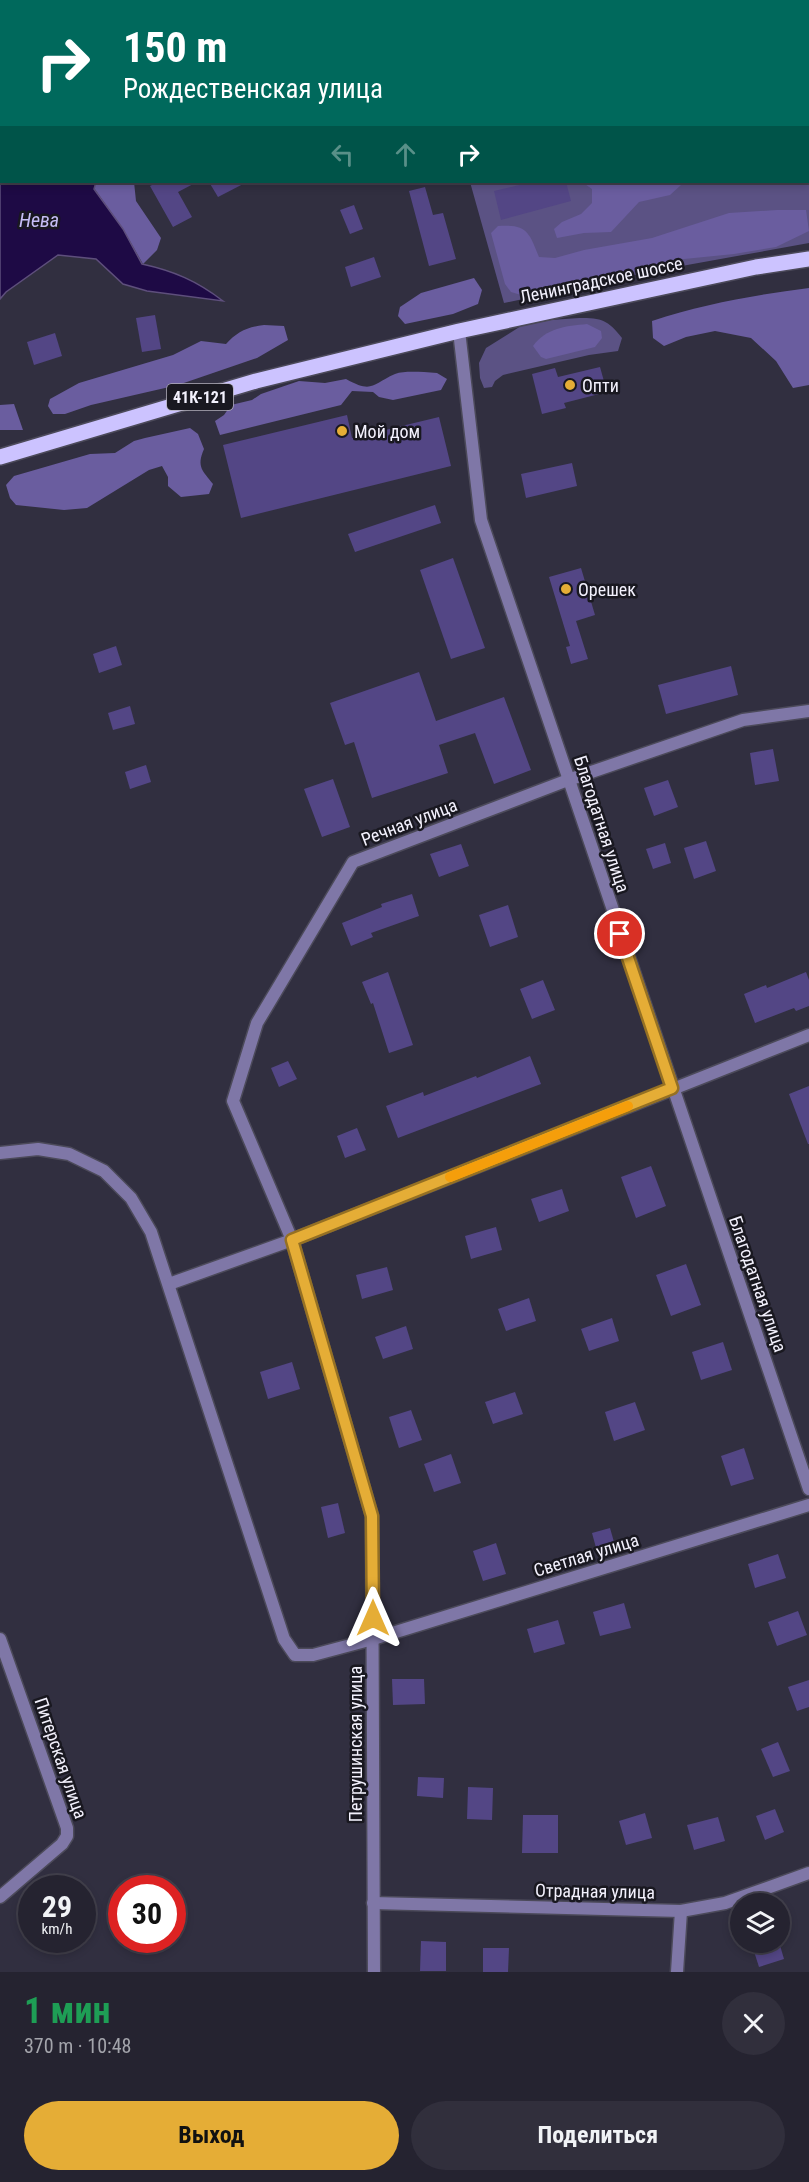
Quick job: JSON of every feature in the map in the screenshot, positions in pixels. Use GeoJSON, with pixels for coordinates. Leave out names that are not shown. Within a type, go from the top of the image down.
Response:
{"type":"FeatureCollection","features":[{"type":"Feature","properties":{"kind":"main road","name":"Ленинградское шоссе"},"geometry":{"type":"LineString","coordinates":[[0,457],[256,381],[401,345],[748,268],[809,260]]}},
{"type":"Feature","properties":{"kind":"street","name":"Благодатная улица"},"geometry":{"type":"LineString","coordinates":[[459,331],[481,520],[809,1490]]}},
{"type":"Feature","properties":{"kind":"street","name":"Речная улица"},"geometry":{"type":"LineString","coordinates":[[292,1240],[233,1101],[257,1023],[353,862],[568,780],[743,720],[809,711]]}},
{"type":"Feature","properties":{"kind":"street"},"geometry":{"type":"LineString","coordinates":[[0,1153],[38,1149],[69,1154],[104,1171],[131,1198],[151,1232],[169,1284],[292,1240],[809,1035]]}},
{"type":"Feature","properties":{"kind":"street","name":"Петрушинская улица"},"geometry":{"type":"LineString","coordinates":[[292,1240],[372,1516],[374,1972]]}},
{"type":"Feature","properties":{"kind":"street","name":"Светлая улица"},"geometry":{"type":"LineString","coordinates":[[169,1284],[285,1639],[295,1654],[313,1655],[373,1638],[809,1505]]}},
{"type":"Feature","properties":{"kind":"street","name":"Питерская улица"},"geometry":{"type":"LineString","coordinates":[[0,1639],[68,1828],[67,1836],[62,1844],[0,1897]]}},
{"type":"Feature","properties":{"kind":"street","name":"Отрадная улица"},"geometry":{"type":"LineString","coordinates":[[374,1903],[681,1911],[725,1903],[809,1873]]}},
{"type":"Feature","properties":{"kind":"street"},"geometry":{"type":"LineString","coordinates":[[677,1972],[681,1911]]}},
{"type":"Feature","properties":{"kind":"shaded area"},"geometry":{"type":"Polygon","coordinates":[[[96,183],[134,183],[136,201],[161,238],[157,250],[143,264],[123,229],[94,188],[96,183]]]}},
{"type":"Feature","properties":{"kind":"shaded area"},"geometry":{"type":"Polygon","coordinates":[[[470,183],[809,183],[809,243],[654,271],[504,303],[470,183]]]}},
{"type":"Feature","properties":{"kind":"shaded area"},"geometry":{"type":"Polygon","coordinates":[[[583,183],[680,183],[681,185],[670,195],[639,202],[611,232],[584,233],[557,238],[554,229],[562,222],[581,214],[592,203],[592,189],[583,183]]]}},
{"type":"Feature","properties":{"kind":"shaded area"},"geometry":{"type":"Polygon","coordinates":[[[806,210],[809,231],[776,247],[674,260],[608,278],[521,295],[511,292],[505,284],[491,233],[498,226],[521,228],[526,231],[539,257],[555,258],[584,250],[652,238],[729,213],[806,210]]]}},
{"type":"Feature","properties":{"kind":"shaded area"},"geometry":{"type":"Polygon","coordinates":[[[474,278],[482,290],[478,304],[453,314],[405,324],[398,316],[400,307],[421,293],[474,278]]]}},
{"type":"Feature","properties":{"kind":"shaded area"},"geometry":{"type":"Polygon","coordinates":[[[809,288],[809,385],[793,388],[776,361],[751,338],[715,331],[686,337],[664,346],[653,338],[652,321],[730,301],[809,288]]]}},
{"type":"Feature","properties":{"kind":"shaded area"},"geometry":{"type":"Polygon","coordinates":[[[579,318],[604,321],[613,327],[622,338],[618,351],[589,355],[503,375],[495,381],[492,387],[484,388],[480,378],[479,363],[486,348],[521,326],[551,320],[579,318]]]}},
{"type":"Feature","properties":{"kind":"shaded area"},"geometry":{"type":"Polygon","coordinates":[[[587,324],[601,331],[602,338],[595,347],[546,359],[541,357],[533,346],[550,332],[564,327],[587,324]]]}},
{"type":"Feature","properties":{"kind":"shaded area"},"geometry":{"type":"Polygon","coordinates":[[[264,325],[284,326],[288,340],[257,358],[178,385],[91,405],[65,414],[53,414],[48,406],[50,399],[79,383],[173,355],[201,341],[226,344],[243,331],[264,325]]]}},
{"type":"Feature","properties":{"kind":"shaded area"},"geometry":{"type":"Polygon","coordinates":[[[398,373],[437,373],[447,379],[441,390],[393,400],[379,397],[373,392],[352,391],[341,405],[220,435],[215,421],[224,415],[231,405],[252,400],[261,394],[299,381],[325,383],[346,379],[367,387],[398,373]]]}},
{"type":"Feature","properties":{"kind":"shaded area"},"geometry":{"type":"Polygon","coordinates":[[[14,404],[23,430],[0,430],[0,405],[14,404]]]}},
{"type":"Feature","properties":{"kind":"shaded area"},"geometry":{"type":"Polygon","coordinates":[[[190,428],[198,434],[204,449],[201,465],[213,484],[209,494],[181,497],[168,486],[168,477],[162,466],[149,470],[87,508],[64,510],[16,505],[10,498],[6,485],[14,476],[90,454],[115,453],[134,441],[190,428]]]}},
{"type":"Feature","properties":{"kind":"water","name":"Нева"},"geometry":{"type":"Polygon","coordinates":[[[0,183],[96,183],[94,189],[123,229],[142,264],[185,278],[223,301],[147,291],[123,284],[96,259],[58,255],[6,292],[0,299],[0,183]]]}},
{"type":"Feature","properties":{"kind":"building"},"geometry":{"type":"Polygon","coordinates":[[[156,183],[195,183],[178,192],[192,217],[173,227],[150,186],[156,183]]]}},
{"type":"Feature","properties":{"kind":"building"},"geometry":{"type":"Polygon","coordinates":[[[210,183],[245,183],[218,197],[210,183]]]}},
{"type":"Feature","properties":{"kind":"building"},"geometry":{"type":"Polygon","coordinates":[[[528,183],[566,183],[571,201],[501,220],[494,191],[528,183]]]}},
{"type":"Feature","properties":{"kind":"building"},"geometry":{"type":"Polygon","coordinates":[[[425,187],[433,215],[443,213],[456,259],[429,266],[409,191],[425,187]]]}},
{"type":"Feature","properties":{"kind":"building"},"geometry":{"type":"Polygon","coordinates":[[[354,205],[363,229],[350,234],[340,210],[354,205]]]}},
{"type":"Feature","properties":{"kind":"building"},"geometry":{"type":"Polygon","coordinates":[[[374,257],[381,277],[351,287],[345,267],[374,257]]]}},
{"type":"Feature","properties":{"kind":"building"},"geometry":{"type":"Polygon","coordinates":[[[155,315],[161,349],[142,352],[136,318],[155,315]]]}},
{"type":"Feature","properties":{"kind":"building"},"geometry":{"type":"Polygon","coordinates":[[[55,333],[62,356],[34,365],[27,342],[55,333]]]}},
{"type":"Feature","properties":{"kind":"building","name":"Опти"},"geometry":{"type":"Polygon","coordinates":[[[600,367],[607,392],[564,403],[566,408],[542,414],[532,374],[555,368],[558,377],[600,367]]]}},
{"type":"Feature","properties":{"kind":"building"},"geometry":{"type":"Polygon","coordinates":[[[347,415],[352,438],[439,417],[451,466],[241,518],[223,445],[347,415]]]}},
{"type":"Feature","properties":{"kind":"building"},"geometry":{"type":"Polygon","coordinates":[[[572,463],[577,486],[526,498],[521,474],[572,463]]]}},
{"type":"Feature","properties":{"kind":"building"},"geometry":{"type":"Polygon","coordinates":[[[435,505],[441,523],[355,552],[348,534],[435,505]]]}},
{"type":"Feature","properties":{"kind":"building"},"geometry":{"type":"Polygon","coordinates":[[[453,558],[485,648],[451,659],[420,570],[453,558]]]}},
{"type":"Feature","properties":{"kind":"building"},"geometry":{"type":"Polygon","coordinates":[[[581,568],[595,615],[576,621],[588,659],[571,664],[566,647],[570,646],[549,577],[581,568]]]}},
{"type":"Feature","properties":{"kind":"building"},"geometry":{"type":"Polygon","coordinates":[[[116,646],[122,665],[99,673],[93,654],[116,646]]]}},
{"type":"Feature","properties":{"kind":"building"},"geometry":{"type":"Polygon","coordinates":[[[731,666],[738,695],[666,714],[658,685],[731,666]]]}},
{"type":"Feature","properties":{"kind":"building"},"geometry":{"type":"Polygon","coordinates":[[[419,672],[436,721],[504,697],[531,770],[494,784],[475,733],[439,745],[448,773],[372,798],[354,742],[345,745],[330,703],[419,672]]]}},
{"type":"Feature","properties":{"kind":"building"},"geometry":{"type":"Polygon","coordinates":[[[130,706],[135,724],[113,730],[108,713],[130,706]]]}},
{"type":"Feature","properties":{"kind":"building"},"geometry":{"type":"Polygon","coordinates":[[[773,749],[779,781],[755,785],[750,753],[773,749]]]}},
{"type":"Feature","properties":{"kind":"building"},"geometry":{"type":"Polygon","coordinates":[[[146,765],[151,782],[130,789],[125,772],[146,765]]]}},
{"type":"Feature","properties":{"kind":"building"},"geometry":{"type":"Polygon","coordinates":[[[333,779],[350,827],[322,837],[304,789],[333,779]]]}},
{"type":"Feature","properties":{"kind":"building"},"geometry":{"type":"Polygon","coordinates":[[[668,780],[678,807],[654,816],[644,788],[668,780]]]}},
{"type":"Feature","properties":{"kind":"building"},"geometry":{"type":"Polygon","coordinates":[[[706,841],[716,871],[694,879],[684,848],[706,841]]]}},
{"type":"Feature","properties":{"kind":"building"},"geometry":{"type":"Polygon","coordinates":[[[665,843],[671,863],[653,869],[646,849],[665,843]]]}},
{"type":"Feature","properties":{"kind":"building"},"geometry":{"type":"Polygon","coordinates":[[[461,844],[469,866],[439,877],[430,854],[461,844]]]}},
{"type":"Feature","properties":{"kind":"building"},"geometry":{"type":"Polygon","coordinates":[[[412,894],[419,916],[371,933],[373,937],[351,946],[342,923],[382,907],[381,904],[412,894]]]}},
{"type":"Feature","properties":{"kind":"building"},"geometry":{"type":"Polygon","coordinates":[[[508,905],[518,937],[490,947],[479,915],[508,905]]]}},
{"type":"Feature","properties":{"kind":"building"},"geometry":{"type":"Polygon","coordinates":[[[388,972],[413,1045],[389,1053],[373,1003],[371,1004],[362,982],[388,972]]]}},
{"type":"Feature","properties":{"kind":"building"},"geometry":{"type":"Polygon","coordinates":[[[806,972],[809,980],[809,1006],[796,1011],[794,1008],[755,1023],[744,994],[766,985],[767,988],[806,972]]]}},
{"type":"Feature","properties":{"kind":"building"},"geometry":{"type":"Polygon","coordinates":[[[543,980],[555,1010],[532,1019],[520,989],[543,980]]]}},
{"type":"Feature","properties":{"kind":"building"},"geometry":{"type":"Polygon","coordinates":[[[530,1056],[541,1084],[398,1138],[386,1106],[423,1092],[424,1096],[476,1076],[477,1078],[530,1056]]]}},
{"type":"Feature","properties":{"kind":"building"},"geometry":{"type":"Polygon","coordinates":[[[288,1061],[297,1079],[279,1087],[271,1068],[288,1061]]]}},
{"type":"Feature","properties":{"kind":"building"},"geometry":{"type":"Polygon","coordinates":[[[809,1086],[809,1144],[808,1144],[789,1094],[809,1086]]]}},
{"type":"Feature","properties":{"kind":"building"},"geometry":{"type":"Polygon","coordinates":[[[357,1128],[366,1150],[345,1158],[337,1136],[357,1128]]]}},
{"type":"Feature","properties":{"kind":"building"},"geometry":{"type":"Polygon","coordinates":[[[651,1166],[666,1206],[636,1218],[621,1177],[651,1166]]]}},
{"type":"Feature","properties":{"kind":"building"},"geometry":{"type":"Polygon","coordinates":[[[562,1189],[569,1211],[539,1222],[531,1199],[562,1189]]]}},
{"type":"Feature","properties":{"kind":"building"},"geometry":{"type":"Polygon","coordinates":[[[496,1227],[502,1250],[471,1259],[465,1236],[496,1227]]]}},
{"type":"Feature","properties":{"kind":"building"},"geometry":{"type":"Polygon","coordinates":[[[686,1264],[701,1305],[671,1316],[656,1275],[686,1264]]]}},
{"type":"Feature","properties":{"kind":"building"},"geometry":{"type":"Polygon","coordinates":[[[387,1267],[393,1290],[362,1299],[356,1275],[387,1267]]]}},
{"type":"Feature","properties":{"kind":"building"},"geometry":{"type":"Polygon","coordinates":[[[529,1298],[536,1321],[506,1331],[498,1309],[529,1298]]]}},
{"type":"Feature","properties":{"kind":"building"},"geometry":{"type":"Polygon","coordinates":[[[612,1318],[619,1341],[589,1351],[581,1329],[612,1318]]]}},
{"type":"Feature","properties":{"kind":"building"},"geometry":{"type":"Polygon","coordinates":[[[406,1326],[413,1349],[383,1359],[375,1337],[406,1326]]]}},
{"type":"Feature","properties":{"kind":"building"},"geometry":{"type":"Polygon","coordinates":[[[723,1342],[732,1370],[701,1380],[692,1352],[723,1342]]]}},
{"type":"Feature","properties":{"kind":"building"},"geometry":{"type":"Polygon","coordinates":[[[292,1362],[300,1389],[268,1399],[260,1372],[292,1362]]]}},
{"type":"Feature","properties":{"kind":"building"},"geometry":{"type":"Polygon","coordinates":[[[515,1392],[523,1414],[493,1424],[485,1402],[515,1392]]]}},
{"type":"Feature","properties":{"kind":"building"},"geometry":{"type":"Polygon","coordinates":[[[635,1402],[645,1430],[614,1441],[605,1412],[635,1402]]]}},
{"type":"Feature","properties":{"kind":"building"},"geometry":{"type":"Polygon","coordinates":[[[411,1410],[422,1440],[399,1448],[389,1417],[411,1410]]]}},
{"type":"Feature","properties":{"kind":"building"},"geometry":{"type":"Polygon","coordinates":[[[744,1448],[754,1479],[731,1486],[721,1456],[744,1448]]]}},
{"type":"Feature","properties":{"kind":"building"},"geometry":{"type":"Polygon","coordinates":[[[451,1454],[461,1483],[434,1492],[424,1464],[451,1454]]]}},
{"type":"Feature","properties":{"kind":"building"},"geometry":{"type":"Polygon","coordinates":[[[338,1503],[345,1533],[328,1538],[321,1507],[338,1503]]]}},
{"type":"Feature","properties":{"kind":"building"},"geometry":{"type":"Polygon","coordinates":[[[610,1528],[616,1549],[598,1555],[592,1533],[610,1528]]]}},
{"type":"Feature","properties":{"kind":"building"},"geometry":{"type":"Polygon","coordinates":[[[496,1543],[506,1574],[483,1581],[473,1551],[496,1543]]]}},
{"type":"Feature","properties":{"kind":"building"},"geometry":{"type":"Polygon","coordinates":[[[778,1554],[786,1578],[755,1588],[748,1564],[778,1554]]]}},
{"type":"Feature","properties":{"kind":"building"},"geometry":{"type":"Polygon","coordinates":[[[624,1603],[631,1628],[600,1636],[593,1612],[624,1603]]]}},
{"type":"Feature","properties":{"kind":"building"},"geometry":{"type":"Polygon","coordinates":[[[798,1611],[807,1635],[777,1646],[768,1622],[798,1611]]]}},
{"type":"Feature","properties":{"kind":"building"},"geometry":{"type":"Polygon","coordinates":[[[558,1620],[565,1644],[534,1653],[527,1629],[558,1620]]]}},
{"type":"Feature","properties":{"kind":"building"},"geometry":{"type":"Polygon","coordinates":[[[392,1679],[424,1679],[425,1704],[393,1705],[392,1679]]]}},
{"type":"Feature","properties":{"kind":"building"},"geometry":{"type":"Polygon","coordinates":[[[809,1680],[809,1707],[797,1711],[788,1687],[809,1680]]]}},
{"type":"Feature","properties":{"kind":"building"},"geometry":{"type":"Polygon","coordinates":[[[778,1742],[790,1771],[773,1777],[761,1749],[778,1742]]]}},
{"type":"Feature","properties":{"kind":"building"},"geometry":{"type":"Polygon","coordinates":[[[418,1777],[444,1778],[443,1798],[417,1796],[418,1777]]]}},
{"type":"Feature","properties":{"kind":"building"},"geometry":{"type":"Polygon","coordinates":[[[468,1787],[493,1788],[492,1820],[467,1819],[468,1787]]]}},
{"type":"Feature","properties":{"kind":"building"},"geometry":{"type":"Polygon","coordinates":[[[775,1809],[784,1832],[765,1840],[756,1816],[775,1809]]]}},
{"type":"Feature","properties":{"kind":"building"},"geometry":{"type":"Polygon","coordinates":[[[645,1813],[652,1838],[626,1845],[619,1821],[645,1813]]]}},
{"type":"Feature","properties":{"kind":"building"},"geometry":{"type":"Polygon","coordinates":[[[523,1815],[558,1815],[558,1853],[522,1853],[523,1815]]]}},
{"type":"Feature","properties":{"kind":"building"},"geometry":{"type":"Polygon","coordinates":[[[718,1817],[725,1841],[694,1850],[687,1825],[718,1817]]]}},
{"type":"Feature","properties":{"kind":"building"},"geometry":{"type":"Polygon","coordinates":[[[421,1941],[446,1942],[446,1971],[420,1971],[421,1941]]]}},
{"type":"Feature","properties":{"kind":"building"},"geometry":{"type":"Polygon","coordinates":[[[483,1948],[509,1948],[508,1972],[483,1972],[483,1948]]]}},
{"type":"Feature","properties":{"kind":"building"},"geometry":{"type":"Polygon","coordinates":[[[755,1953],[782,1953],[784,1959],[759,1967],[755,1953]]]}},
{"type":"Feature","properties":{"kind":"slow traffic"},"geometry":{"type":"LineString","coordinates":[[450,1177],[628,1106]]}},
{"type":"Feature","properties":{"kind":"place","name":"Опти"},"geometry":{"type":"Point","coordinates":[570,385]}},
{"type":"Feature","properties":{"kind":"place","name":"Мой дом"},"geometry":{"type":"Point","coordinates":[342,431]}},
{"type":"Feature","properties":{"kind":"place","name":"Орешек"},"geometry":{"type":"Point","coordinates":[566,589]}},
{"type":"Feature","properties":{"kind":"route"},"geometry":{"type":"LineString","coordinates":[[373,1618],[372,1516],[292,1240],[672,1088],[620,934]]}}]}
